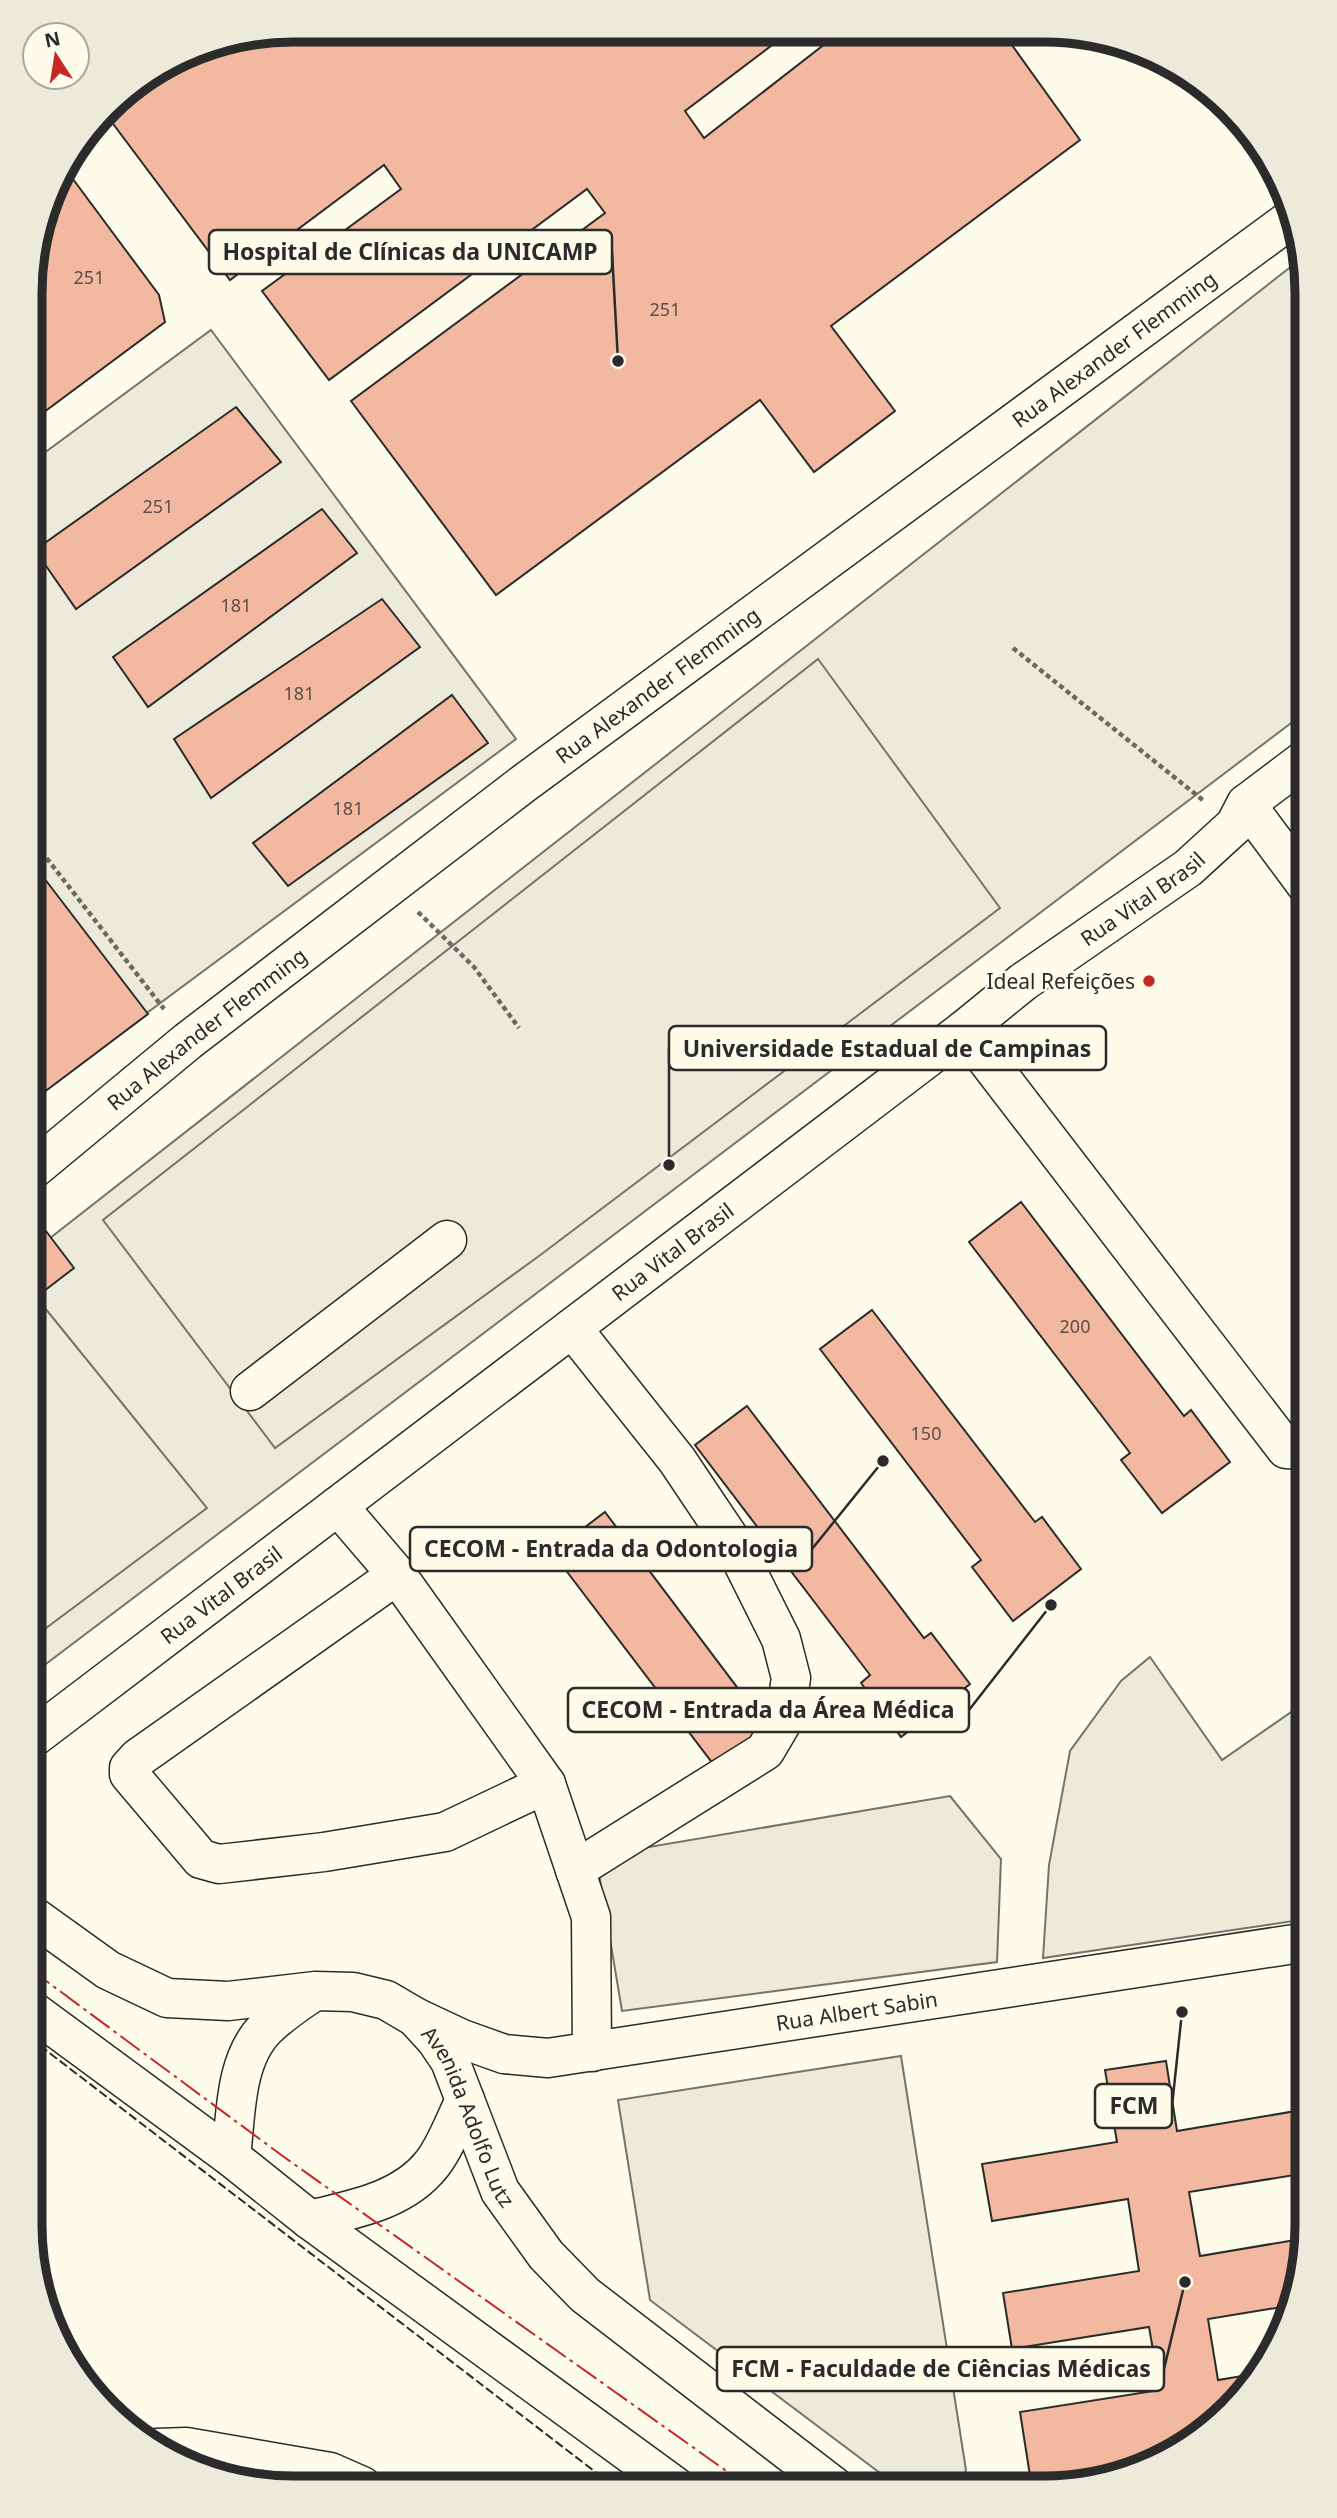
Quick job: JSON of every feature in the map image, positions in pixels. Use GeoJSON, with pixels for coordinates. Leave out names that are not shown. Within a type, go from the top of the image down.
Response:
{"type":"FeatureCollection","features":[{"type":"Feature","properties":{"kind":"street","name":"Rua Alexander Flemming"},"geometry":{"type":"LineString","coordinates":[[42,1162],[188,1041],[523,784],[1285,223]]}},
{"type":"Feature","properties":{"kind":"street","name":"Rua Vital Brasil"},"geometry":{"type":"LineString","coordinates":[[42,1731],[964,1030],[1031,976],[1188,868],[1241,814],[1295,768]]}},
{"type":"Feature","properties":{"kind":"street"},"geometry":{"type":"LineString","coordinates":[[1241,814],[1295,873]]}},
{"type":"Feature","properties":{"kind":"street"},"geometry":{"type":"LineString","coordinates":[[964,1030],[1286,1449],[1295,1449]]}},
{"type":"Feature","properties":{"kind":"street"},"geometry":{"type":"LineString","coordinates":[[250,1391],[447,1240]]}},
{"type":"Feature","properties":{"kind":"street"},"geometry":{"type":"LineString","coordinates":[[572,1328],[677,1460],[734,1545],[781,1639],[791,1678],[785,1717],[765,1751],[575,1870]]}},
{"type":"Feature","properties":{"kind":"street"},"geometry":{"type":"LineString","coordinates":[[338,1506],[397,1575],[546,1784],[591,1917],[592,2052]]}},
{"type":"Feature","properties":{"kind":"street"},"geometry":{"type":"LineString","coordinates":[[397,1575],[138,1758],[129,1768],[129,1774],[201,1859],[219,1864],[324,1852],[445,1832],[546,1784]]}},
{"type":"Feature","properties":{"kind":"street","name":"Avenida Adolfo Lutz"},"geometry":{"type":"LineString","coordinates":[[42,1923],[108,1970],[167,1998],[228,2001],[315,1991],[353,1992],[386,2000],[415,2017],[436,2040],[450,2062],[500,2191],[545,2255],[585,2295],[819,2476]]}},
{"type":"Feature","properties":{"kind":"street","name":"Rua Albert Sabin"},"geometry":{"type":"LineString","coordinates":[[415,2017],[461,2039],[504,2054],[548,2058],[1295,1944]]}},
{"type":"Feature","properties":{"kind":"street"},"geometry":{"type":"LineString","coordinates":[[231,2157],[238,2092],[246,2060],[263,2030],[315,1991]]}},
{"type":"Feature","properties":{"kind":"street"},"geometry":{"type":"LineString","coordinates":[[42,2018],[231,2157],[310,2220],[661,2476]]}},
{"type":"Feature","properties":{"kind":"street"},"geometry":{"type":"LineString","coordinates":[[310,2220],[376,2203],[408,2187],[433,2163],[465,2100]]}},
{"type":"Feature","properties":{"kind":"street"},"geometry":{"type":"LineString","coordinates":[[177,2447],[330,2472],[339,2476]]}},
{"type":"Feature","properties":{"kind":"path"},"geometry":{"type":"LineString","coordinates":[[1013,648],[1241,814]]}},
{"type":"Feature","properties":{"kind":"path"},"geometry":{"type":"LineString","coordinates":[[42,852],[188,1041]]}},
{"type":"Feature","properties":{"kind":"path"},"geometry":{"type":"LineString","coordinates":[[418,912],[474,967],[519,1028]]}},
{"type":"Feature","properties":{"kind":"shaded area"},"geometry":{"type":"Polygon","coordinates":[[[1293,265],[1295,720],[42,1667],[42,1244],[1293,265]]]}},
{"type":"Feature","properties":{"kind":"shaded area"},"geometry":{"type":"Polygon","coordinates":[[[211,330],[516,739],[42,1091],[42,455],[211,330]]]}},
{"type":"Feature","properties":{"kind":"shaded area"},"geometry":{"type":"Polygon","coordinates":[[[818,659],[1000,908],[539,1256],[275,1448],[103,1220],[818,659]]]}},
{"type":"Feature","properties":{"kind":"shaded area"},"geometry":{"type":"Polygon","coordinates":[[[42,1304],[207,1508],[42,1631],[42,1304]]]}},
{"type":"Feature","properties":{"kind":"shaded area"},"geometry":{"type":"Polygon","coordinates":[[[1150,1657],[1222,1760],[1295,1709],[1295,1921],[1043,1958],[1049,1865],[1070,1751],[1121,1681],[1150,1657]]]}},
{"type":"Feature","properties":{"kind":"shaded area"},"geometry":{"type":"Polygon","coordinates":[[[950,1796],[1001,1859],[997,1962],[622,2011],[596,1856],[950,1796]]]}},
{"type":"Feature","properties":{"kind":"shaded area"},"geometry":{"type":"Polygon","coordinates":[[[901,2056],[966,2470],[963,2476],[884,2476],[650,2300],[618,2100],[901,2056]]]}},
{"type":"Feature","properties":{"kind":"building"},"geometry":{"type":"Polygon","coordinates":[[[776,42],[685,111],[704,138],[827,42],[1010,42],[1080,140],[831,326],[895,411],[814,472],[760,400],[496,595],[351,401],[605,213],[587,189],[329,380],[262,291],[401,189],[384,165],[230,280],[110,120],[153,84],[182,68],[212,55],[260,44],[776,42]]]}},
{"type":"Feature","properties":{"kind":"building"},"geometry":{"type":"Polygon","coordinates":[[[71,176],[159,295],[165,322],[42,414],[44,260],[55,212],[71,176]]]}},
{"type":"Feature","properties":{"kind":"building"},"geometry":{"type":"Polygon","coordinates":[[[236,407],[281,462],[76,609],[42,560],[42,545],[236,407]]]}},
{"type":"Feature","properties":{"kind":"building"},"geometry":{"type":"Polygon","coordinates":[[[322,509],[357,553],[148,707],[113,657],[322,509]]]}},
{"type":"Feature","properties":{"kind":"building"},"geometry":{"type":"Polygon","coordinates":[[[382,599],[420,647],[211,798],[174,739],[382,599]]]}},
{"type":"Feature","properties":{"kind":"building"},"geometry":{"type":"Polygon","coordinates":[[[452,695],[488,743],[288,886],[253,843],[452,695]]]}},
{"type":"Feature","properties":{"kind":"building"},"geometry":{"type":"Polygon","coordinates":[[[42,875],[148,1014],[42,1094],[42,875]]]}},
{"type":"Feature","properties":{"kind":"building"},"geometry":{"type":"Polygon","coordinates":[[[1021,1202],[1184,1416],[1191,1410],[1230,1462],[1162,1513],[1121,1460],[1130,1453],[969,1242],[1021,1202]]]}},
{"type":"Feature","properties":{"kind":"building"},"geometry":{"type":"Polygon","coordinates":[[[42,1226],[74,1268],[42,1293],[42,1226]]]}},
{"type":"Feature","properties":{"kind":"building"},"geometry":{"type":"Polygon","coordinates":[[[872,1310],[1035,1522],[1042,1517],[1081,1569],[1013,1621],[972,1567],[981,1560],[820,1349],[872,1310]]]}},
{"type":"Feature","properties":{"kind":"building"},"geometry":{"type":"Polygon","coordinates":[[[747,1406],[924,1638],[931,1633],[970,1684],[901,1737],[861,1683],[870,1675],[695,1445],[747,1406]]]}},
{"type":"Feature","properties":{"kind":"building"},"geometry":{"type":"Polygon","coordinates":[[[605,1512],[770,1731],[717,1769],[552,1552],[605,1512]]]}},
{"type":"Feature","properties":{"kind":"building"},"geometry":{"type":"Polygon","coordinates":[[[1166,2061],[1177,2131],[1295,2111],[1295,2175],[1189,2192],[1200,2256],[1294,2240],[1293,2258],[1282,2307],[1208,2319],[1218,2380],[1245,2376],[1210,2414],[1184,2434],[1125,2463],[1077,2474],[1030,2476],[1020,2412],[1160,2390],[1149,2327],[1012,2349],[1003,2293],[1139,2271],[1128,2199],[992,2221],[982,2164],[1117,2142],[1105,2070],[1166,2061]]]}},
{"type":"Feature","properties":{"kind":"fence"},"geometry":{"type":"LineString","coordinates":[[42,2047],[601,2476]]}},
{"type":"Feature","properties":{"kind":"power"},"geometry":{"type":"LineString","coordinates":[[42,1978],[284,2157],[734,2476]]}},
{"type":"Feature","properties":{"kind":"place","name":"Hospital de Clínicas da UNICAMP"},"geometry":{"type":"Point","coordinates":[618,361]}},
{"type":"Feature","properties":{"kind":"place","name":"Ideal Refeições"},"geometry":{"type":"Point","coordinates":[1149,981]}},
{"type":"Feature","properties":{"kind":"place","name":"Universidade Estadual de Campinas"},"geometry":{"type":"Point","coordinates":[669,1165]}},
{"type":"Feature","properties":{"kind":"place","name":"CECOM - Entrada da Odontologia"},"geometry":{"type":"Point","coordinates":[883,1461]}},
{"type":"Feature","properties":{"kind":"place","name":"CECOM - Entrada da Área Médica"},"geometry":{"type":"Point","coordinates":[1051,1605]}},
{"type":"Feature","properties":{"kind":"place","name":"FCM"},"geometry":{"type":"Point","coordinates":[1182,2012]}},
{"type":"Feature","properties":{"kind":"place","name":"FCM - Faculdade de Ciências Médicas"},"geometry":{"type":"Point","coordinates":[1185,2282]}}]}
